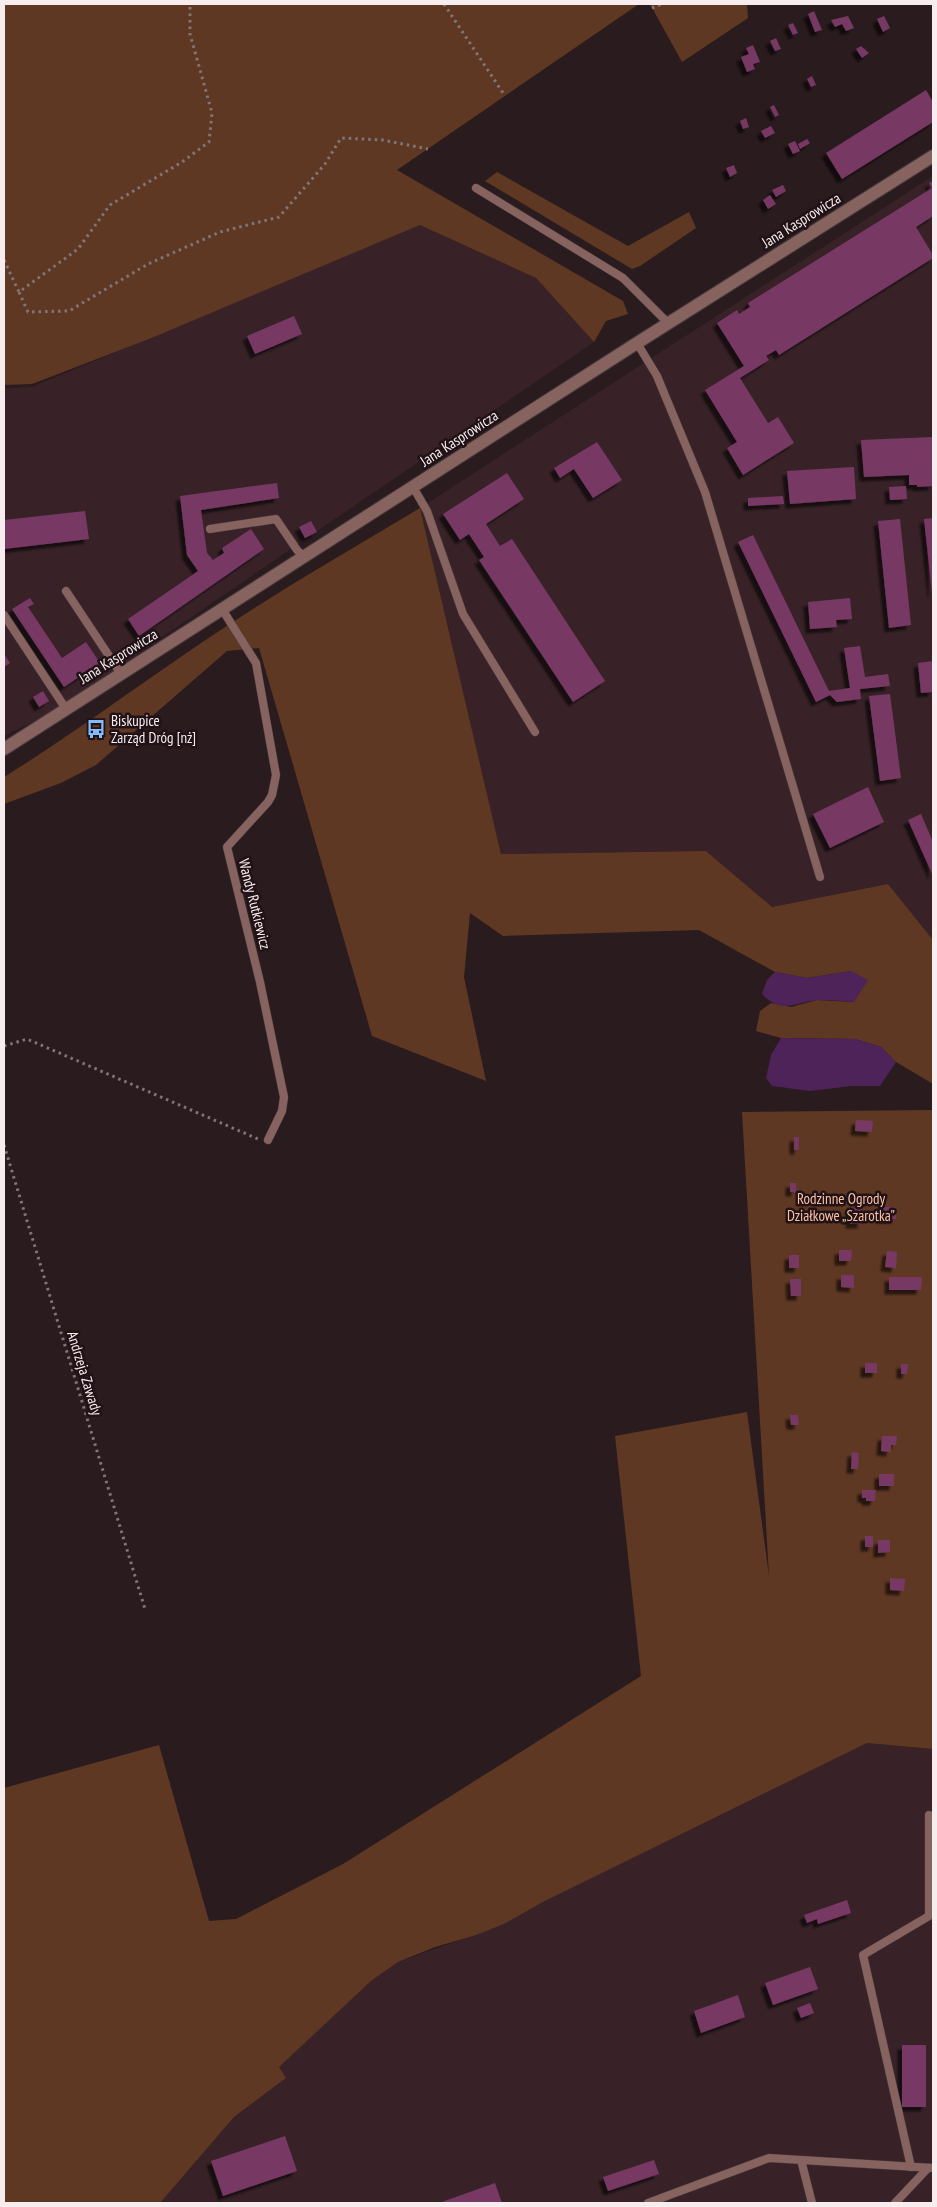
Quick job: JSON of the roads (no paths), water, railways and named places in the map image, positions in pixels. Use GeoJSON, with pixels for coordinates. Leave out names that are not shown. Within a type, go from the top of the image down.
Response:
{"type":"FeatureCollection","features":[{"type":"Feature","properties":{"kind":"street","name":"Jana Kasprowicza"},"geometry":{"type":"LineString","coordinates":[[4,748],[668,323],[933,156]]}},
{"type":"Feature","properties":{"kind":"lane"},"geometry":{"type":"LineString","coordinates":[[476,188],[623,278],[668,323]]}},
{"type":"Feature","properties":{"kind":"lane"},"geometry":{"type":"LineString","coordinates":[[637,343],[657,376],[705,492],[820,877]]}},
{"type":"Feature","properties":{"kind":"lane"},"geometry":{"type":"LineString","coordinates":[[413,487],[427,511],[463,614],[535,732]]}},
{"type":"Feature","properties":{"kind":"lane"},"geometry":{"type":"LineString","coordinates":[[210,529],[276,519],[304,557]]}},
{"type":"Feature","properties":{"kind":"lane"},"geometry":{"type":"LineString","coordinates":[[66,591],[121,674]]}},
{"type":"Feature","properties":{"kind":"lane","name":"Wandy Rutkiewicz"},"geometry":{"type":"LineString","coordinates":[[222,609],[256,663],[276,775],[272,795],[268,802],[226,847],[260,982],[284,1097],[282,1111],[268,1140]]}},
{"type":"Feature","properties":{"kind":"lane"},"geometry":{"type":"LineString","coordinates":[[4,615],[66,709]]}},
{"type":"Feature","properties":{"kind":"lane"},"geometry":{"type":"LineString","coordinates":[[911,2167],[863,1955],[929,1916],[929,1815]]}},
{"type":"Feature","properties":{"kind":"lane"},"geometry":{"type":"LineString","coordinates":[[648,2203],[769,2158],[931,2168]]}},
{"type":"Feature","properties":{"kind":"lane"},"geometry":{"type":"LineString","coordinates":[[801,2160],[812,2203]]}},
{"type":"Feature","properties":{"kind":"lane"},"geometry":{"type":"LineString","coordinates":[[894,2203],[931,2168]]}},
{"type":"Feature","properties":{"kind":"place","name":"Biskupice Zarząd Dróg [nż]"},"geometry":{"type":"Point","coordinates":[96,729]}},
{"type":"Feature","properties":{"kind":"park label","name":"Rodzinne Ogrody Działkowe „Szarotka”"},"geometry":{"type":"Point","coordinates":[841,1206]}}]}
